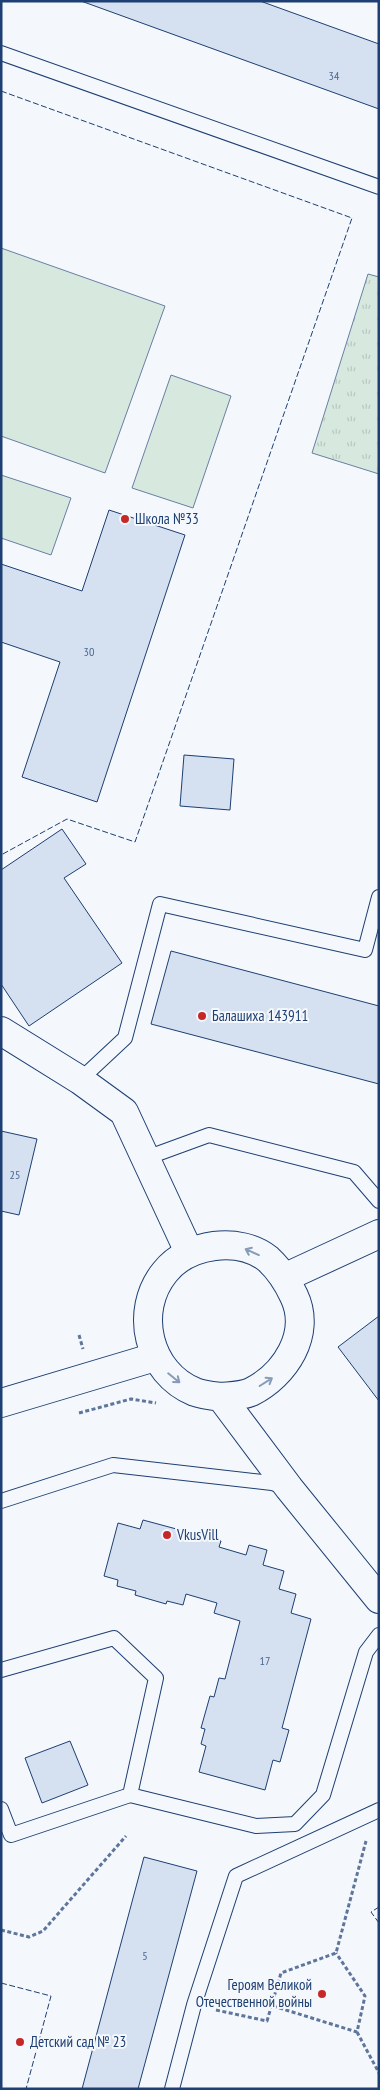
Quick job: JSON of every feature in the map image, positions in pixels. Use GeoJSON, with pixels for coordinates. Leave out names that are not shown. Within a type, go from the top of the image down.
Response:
{"type":"FeatureCollection","features":[{"type":"Feature","properties":{"kind":"street"},"geometry":{"type":"LineString","coordinates":[[1,1031],[80,1080],[124,1112],[189,1252]]}},
{"type":"Feature","properties":{"kind":"street"},"geometry":{"type":"LineString","coordinates":[[286,1277],[379,1234]]}},
{"type":"Feature","properties":{"kind":"street"},"geometry":{"type":"LineString","coordinates":[[215,1245],[242,1247],[266,1258],[286,1277],[297,1302],[299,1330],[291,1357],[273,1379],[249,1393],[221,1398],[195,1392],[172,1378],[155,1357],[147,1328],[150,1297],[165,1271],[189,1252],[215,1245]]}},
{"type":"Feature","properties":{"kind":"street"},"geometry":{"type":"LineString","coordinates":[[1,1403],[155,1357]]}},
{"type":"Feature","properties":{"kind":"street"},"geometry":{"type":"LineString","coordinates":[[221,1398],[289,1488],[379,1599]]}},
{"type":"Feature","properties":{"kind":"lane"},"geometry":{"type":"LineString","coordinates":[[1,53],[379,187]]}},
{"type":"Feature","properties":{"kind":"lane"},"geometry":{"type":"LineString","coordinates":[[80,1080],[125,1038],[160,904],[365,950],[379,897]]}},
{"type":"Feature","properties":{"kind":"lane"},"geometry":{"type":"LineString","coordinates":[[146,1158],[209,1135],[354,1172],[379,1201]]}},
{"type":"Feature","properties":{"kind":"lane"},"geometry":{"type":"LineString","coordinates":[[1,1501],[113,1465],[272,1483],[289,1488]]}},
{"type":"Feature","properties":{"kind":"lane"},"geometry":{"type":"LineString","coordinates":[[1,1809],[11,1835],[130,1796],[256,1826],[295,1824],[323,1795],[366,1652],[379,1635]]}},
{"type":"Feature","properties":{"kind":"lane"},"geometry":{"type":"LineString","coordinates":[[1,1670],[114,1638],[156,1678],[130,1796]]}},
{"type":"Feature","properties":{"kind":"lane"},"geometry":{"type":"LineString","coordinates":[[172,2089],[194,2005],[236,1876],[376,1811]]}},
{"type":"Feature","properties":{"kind":"path"},"geometry":{"type":"LineString","coordinates":[[100,1407],[131,1400],[158,1403]]}},
{"type":"Feature","properties":{"kind":"path"},"geometry":{"type":"LineString","coordinates":[[376,1811],[336,1953],[365,1996],[357,2032],[379,2073]]}},
{"type":"Feature","properties":{"kind":"path"},"geometry":{"type":"LineString","coordinates":[[1,1930],[29,1936],[43,1931],[126,1836]]}},
{"type":"Feature","properties":{"kind":"path"},"geometry":{"type":"LineString","coordinates":[[194,2005],[267,2021],[273,2006],[281,1973],[336,1953]]}},
{"type":"Feature","properties":{"kind":"path"},"geometry":{"type":"LineString","coordinates":[[273,2006],[357,2032]]}},
{"type":"Feature","properties":{"kind":"green space"},"geometry":{"type":"Polygon","coordinates":[[[1,248],[165,306],[105,473],[1,436],[1,248]]]}},
{"type":"Feature","properties":{"kind":"green space"},"geometry":{"type":"Polygon","coordinates":[[[368,274],[379,277],[379,474],[312,453],[368,274]]]}},
{"type":"Feature","properties":{"kind":"green space"},"geometry":{"type":"Polygon","coordinates":[[[171,375],[231,396],[193,508],[132,488],[171,375]]]}},
{"type":"Feature","properties":{"kind":"green space"},"geometry":{"type":"Polygon","coordinates":[[[1,475],[71,498],[51,555],[1,538],[1,475]]]}},
{"type":"Feature","properties":{"kind":"building"},"geometry":{"type":"Polygon","coordinates":[[[81,1],[260,1],[379,44],[379,109],[81,1]]]}},
{"type":"Feature","properties":{"kind":"building"},"geometry":{"type":"Polygon","coordinates":[[[109,510],[185,535],[97,802],[22,777],[60,662],[1,642],[1,564],[82,591],[109,510]]]}},
{"type":"Feature","properties":{"kind":"building"},"geometry":{"type":"Polygon","coordinates":[[[184,755],[234,759],[230,810],[180,806],[184,755]]]}},
{"type":"Feature","properties":{"kind":"building"},"geometry":{"type":"Polygon","coordinates":[[[62,829],[86,864],[64,878],[122,963],[29,1026],[1,984],[1,870],[62,829]]]}},
{"type":"Feature","properties":{"kind":"building"},"geometry":{"type":"Polygon","coordinates":[[[171,951],[379,1006],[379,1084],[151,1024],[171,951]]]}},
{"type":"Feature","properties":{"kind":"building"},"geometry":{"type":"Polygon","coordinates":[[[1,1131],[37,1139],[19,1215],[1,1211],[1,1131]]]}},
{"type":"Feature","properties":{"kind":"building"},"geometry":{"type":"Polygon","coordinates":[[[379,1316],[379,1401],[338,1347],[379,1316]]]}},
{"type":"Feature","properties":{"kind":"building"},"geometry":{"type":"Polygon","coordinates":[[[143,1520],[221,1541],[219,1547],[246,1555],[249,1545],[267,1550],[263,1565],[284,1571],[279,1589],[296,1594],[291,1613],[311,1619],[282,1728],[289,1730],[280,1762],[273,1760],[265,1790],[199,1772],[206,1746],[201,1744],[205,1729],[201,1728],[210,1696],[214,1697],[219,1678],[225,1679],[240,1621],[214,1613],[217,1603],[186,1594],[183,1605],[167,1601],[166,1604],[135,1595],[136,1591],[117,1586],[118,1580],[104,1576],[118,1523],[140,1529],[143,1520]]]}},
{"type":"Feature","properties":{"kind":"building"},"geometry":{"type":"Polygon","coordinates":[[[70,1741],[88,1785],[42,1803],[25,1758],[70,1741]]]}},
{"type":"Feature","properties":{"kind":"building"},"geometry":{"type":"Polygon","coordinates":[[[144,1857],[197,1871],[138,2089],[82,2089],[144,1857]]]}},
{"type":"Feature","properties":{"kind":"fence"},"geometry":{"type":"LineString","coordinates":[[1,91],[352,218],[135,842],[67,819],[1,855]]}},
{"type":"Feature","properties":{"kind":"fence"},"geometry":{"type":"LineString","coordinates":[[379,1907],[371,1912],[379,1923]]}},
{"type":"Feature","properties":{"kind":"fence"},"geometry":{"type":"LineString","coordinates":[[1,1983],[51,1996],[26,2089]]}},
{"type":"Feature","properties":{"kind":"place","name":"Школа №33"},"geometry":{"type":"Point","coordinates":[125,519]}},
{"type":"Feature","properties":{"kind":"place","name":"Балашиха 143911"},"geometry":{"type":"Point","coordinates":[202,1016]}},
{"type":"Feature","properties":{"kind":"place","name":"VkusVill"},"geometry":{"type":"Point","coordinates":[167,1535]}},
{"type":"Feature","properties":{"kind":"place","name":"Героям Великой Отечественной войны"},"geometry":{"type":"Point","coordinates":[322,1994]}},
{"type":"Feature","properties":{"kind":"place","name":"Детский сад № 23"},"geometry":{"type":"Point","coordinates":[20,2042]}}]}
